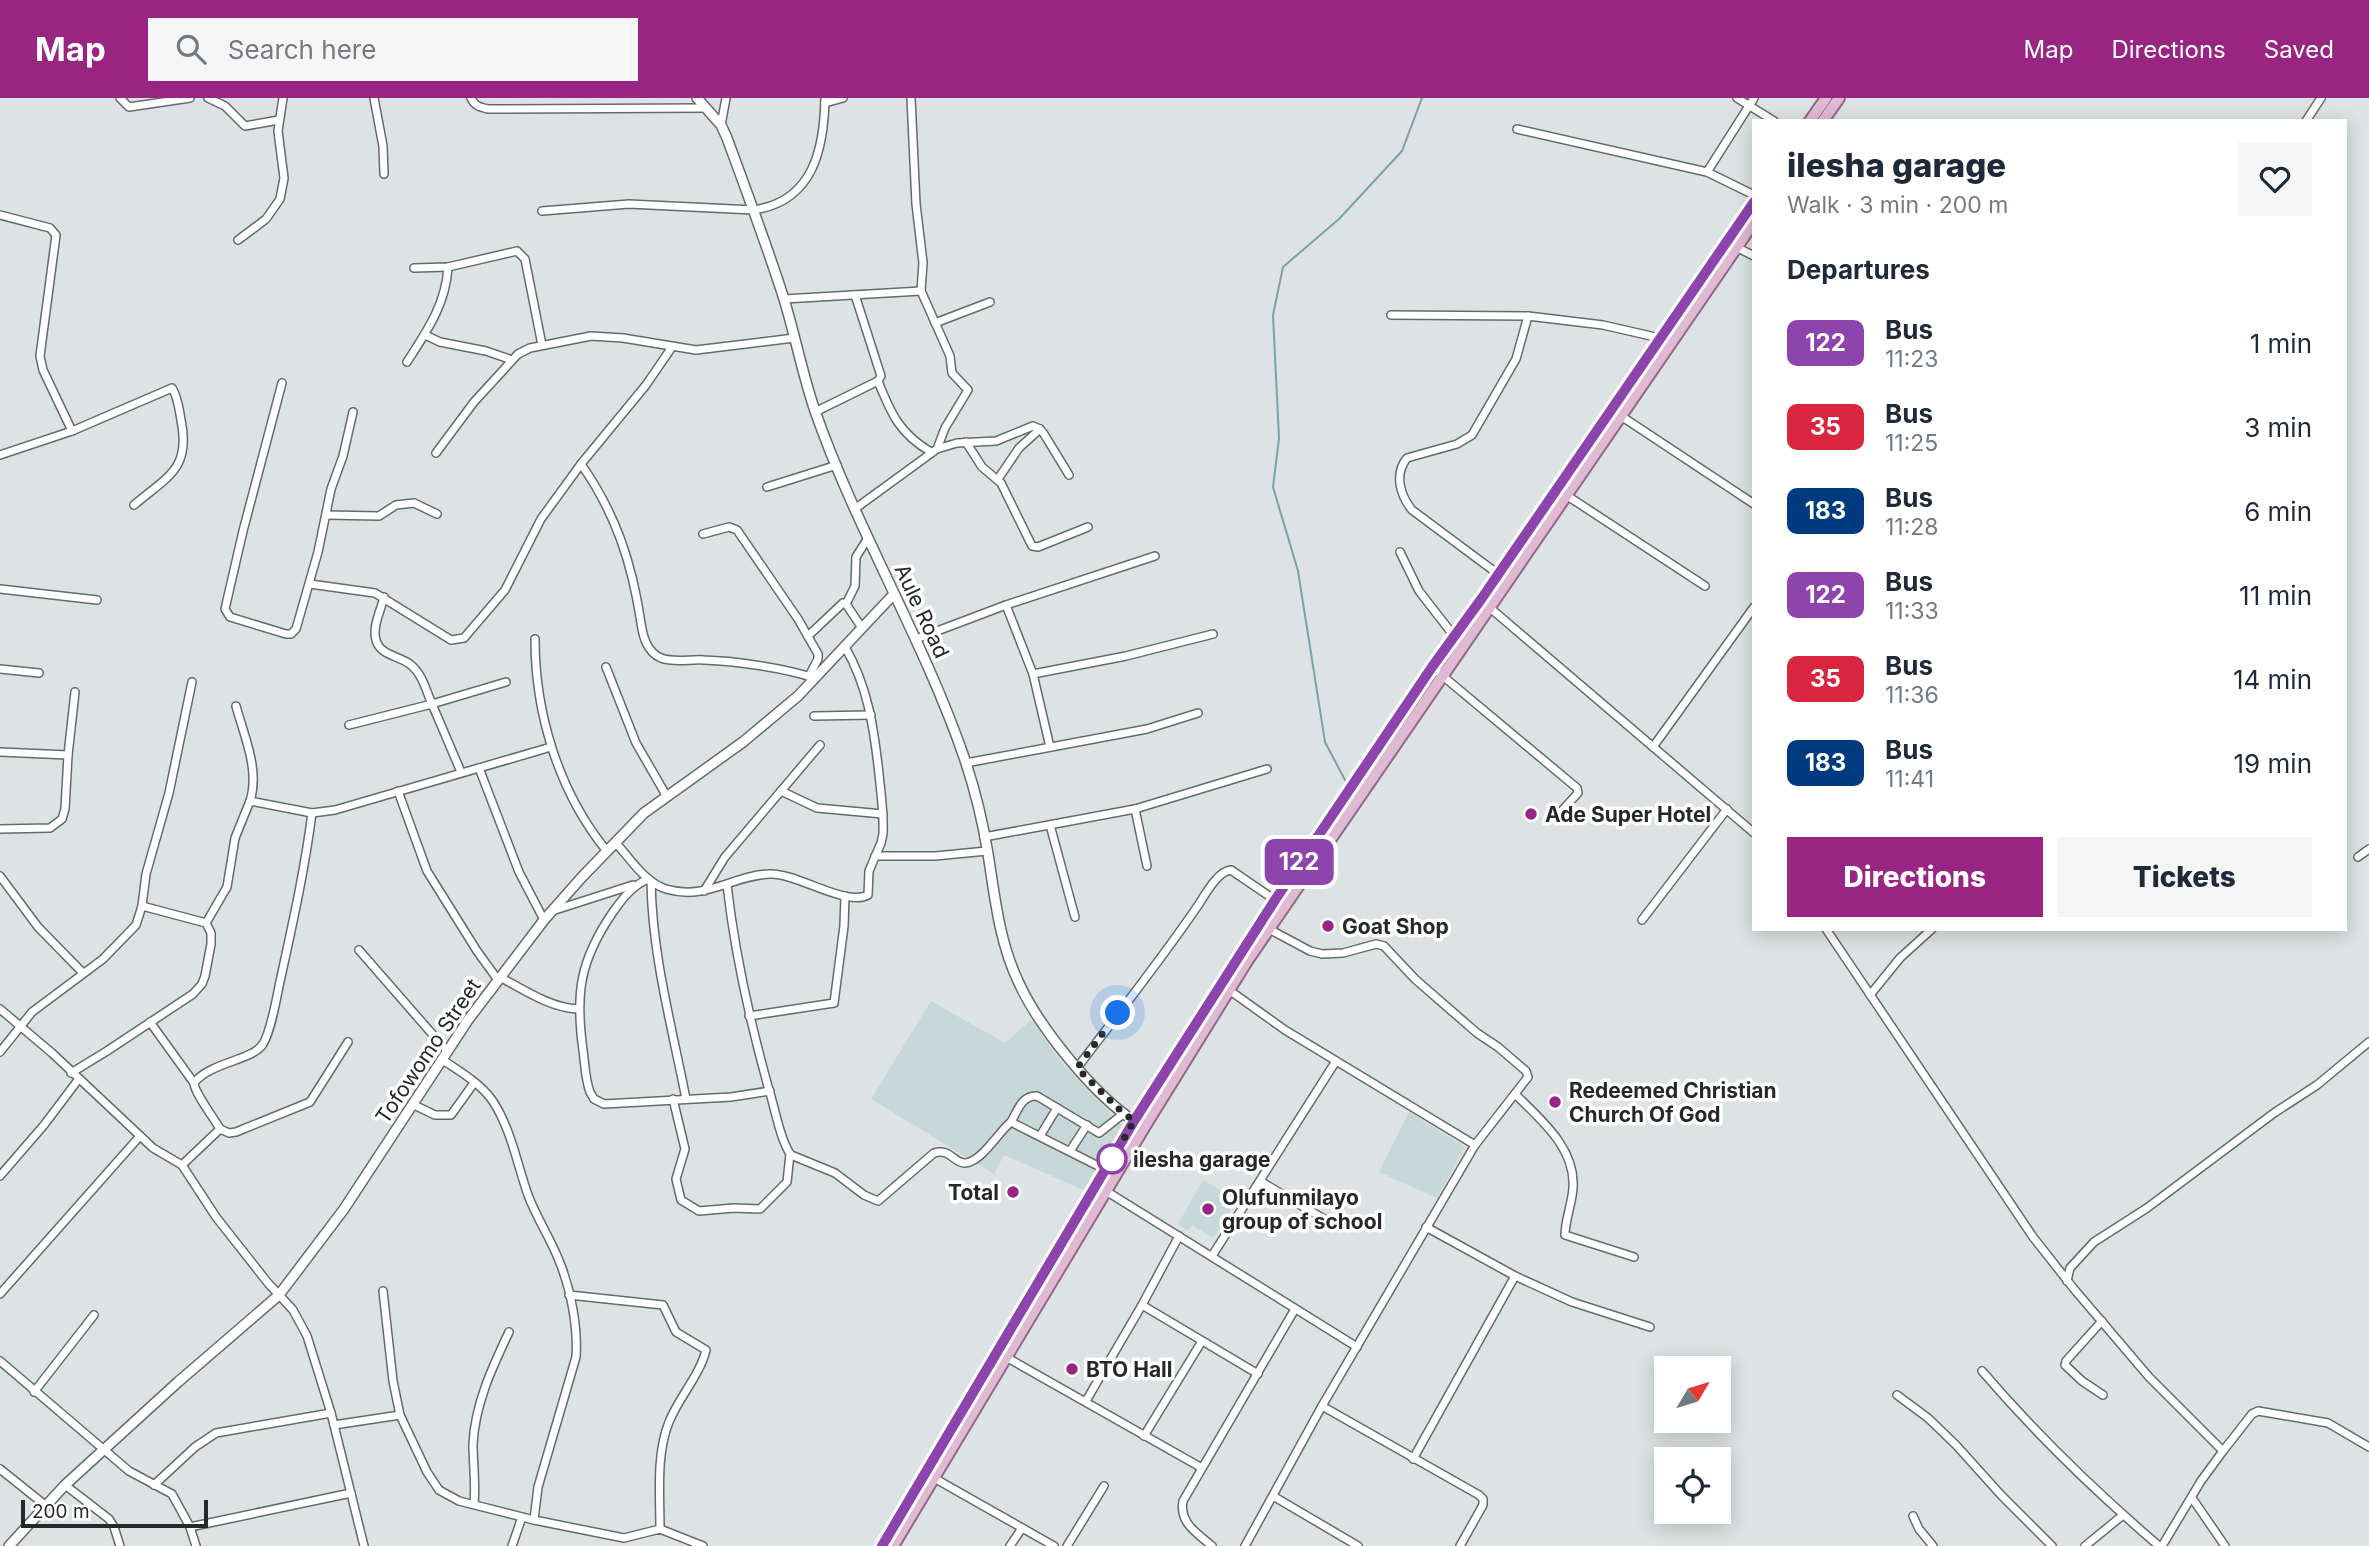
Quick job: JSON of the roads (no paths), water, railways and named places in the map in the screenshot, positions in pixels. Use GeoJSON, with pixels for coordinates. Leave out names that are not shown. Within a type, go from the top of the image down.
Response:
{"type":"FeatureCollection","features":[{"type":"Feature","properties":{"kind":"main road"},"geometry":{"type":"LineString","coordinates":[[1811,119],[1826,98]]}},
{"type":"Feature","properties":{"kind":"main road"},"geometry":{"type":"LineString","coordinates":[[1824,119],[1839,98]]}},
{"type":"Feature","properties":{"kind":"main road"},"geometry":{"type":"LineString","coordinates":[[893,1546],[921,1491],[1014,1334],[1134,1121],[1275,900],[1301,870],[1442,674],[1621,416],[1665,340],[1752,205]]}},
{"type":"Feature","properties":{"kind":"main road"},"geometry":{"type":"LineString","coordinates":[[882,1546],[921,1491],[934,1478],[1006,1357],[1014,1334],[1269,929],[1301,870],[1432,667],[1665,340],[1752,225]]}},
{"type":"Feature","properties":{"kind":"street"},"geometry":{"type":"LineString","coordinates":[[120,98],[129,107],[162,100],[190,98]]}},
{"type":"Feature","properties":{"kind":"street"},"geometry":{"type":"LineString","coordinates":[[208,98],[225,106],[245,126],[279,120]]}},
{"type":"Feature","properties":{"kind":"street"},"geometry":{"type":"LineString","coordinates":[[238,240],[266,219],[279,199],[284,178],[279,151],[279,120],[283,98]]}},
{"type":"Feature","properties":{"kind":"street"},"geometry":{"type":"LineString","coordinates":[[374,98],[383,146],[384,174]]}},
{"type":"Feature","properties":{"kind":"street"},"geometry":{"type":"LineString","coordinates":[[471,98],[474,104],[488,109],[704,108]]}},
{"type":"Feature","properties":{"kind":"street"},"geometry":{"type":"LineString","coordinates":[[575,98],[576,109]]}},
{"type":"Feature","properties":{"kind":"street","name":"Aule Road"},"geometry":{"type":"LineString","coordinates":[[697,98],[721,125],[784,299],[816,412],[868,538],[940,691],[966,763],[988,851],[993,892],[1005,947],[1017,980],[1033,1009],[1077,1068],[1134,1121]]}},
{"type":"Feature","properties":{"kind":"street"},"geometry":{"type":"LineString","coordinates":[[721,125],[726,98]]}},
{"type":"Feature","properties":{"kind":"street"},"geometry":{"type":"LineString","coordinates":[[542,211],[629,204],[754,210],[777,204],[807,181],[813,169],[820,142],[825,101],[843,98]]}},
{"type":"Feature","properties":{"kind":"street"},"geometry":{"type":"LineString","coordinates":[[911,98],[916,204],[923,263],[921,291],[950,356],[952,373],[968,390],[934,451]]}},
{"type":"Feature","properties":{"kind":"street"},"geometry":{"type":"LineString","coordinates":[[1737,98],[1752,102],[1772,119]]}},
{"type":"Feature","properties":{"kind":"street"},"geometry":{"type":"LineString","coordinates":[[2307,119],[2321,98]]}},
{"type":"Feature","properties":{"kind":"street"},"geometry":{"type":"LineString","coordinates":[[1707,172],[1752,102]]}},
{"type":"Feature","properties":{"kind":"street"},"geometry":{"type":"LineString","coordinates":[[1517,129],[1707,172],[1752,194]]}},
{"type":"Feature","properties":{"kind":"street"},"geometry":{"type":"LineString","coordinates":[[0,215],[50,228],[56,235],[40,356],[43,370],[72,430]]}},
{"type":"Feature","properties":{"kind":"street"},"geometry":{"type":"LineString","coordinates":[[1738,244],[1751,254]]}},
{"type":"Feature","properties":{"kind":"street"},"geometry":{"type":"LineString","coordinates":[[414,268],[448,267],[521,252],[525,259],[542,345]]}},
{"type":"Feature","properties":{"kind":"street"},"geometry":{"type":"LineString","coordinates":[[407,362],[425,335],[444,297],[448,267]]}},
{"type":"Feature","properties":{"kind":"street"},"geometry":{"type":"LineString","coordinates":[[784,299],[921,291]]}},
{"type":"Feature","properties":{"kind":"street"},"geometry":{"type":"LineString","coordinates":[[816,412],[878,382],[881,376],[855,295]]}},
{"type":"Feature","properties":{"kind":"street"},"geometry":{"type":"LineString","coordinates":[[935,323],[990,302]]}},
{"type":"Feature","properties":{"kind":"street"},"geometry":{"type":"LineString","coordinates":[[1391,315],[1528,316],[1603,325],[1665,340]]}},
{"type":"Feature","properties":{"kind":"street"},"geometry":{"type":"LineString","coordinates":[[1498,574],[1412,510],[1400,486],[1399,472],[1407,458],[1457,444],[1472,435],[1516,359],[1528,316]]}},
{"type":"Feature","properties":{"kind":"street"},"geometry":{"type":"LineString","coordinates":[[425,335],[440,342],[486,351],[512,360]]}},
{"type":"Feature","properties":{"kind":"street"},"geometry":{"type":"LineString","coordinates":[[436,453],[474,402],[523,351],[581,338],[609,336],[672,348],[712,349],[794,338]]}},
{"type":"Feature","properties":{"kind":"street"},"geometry":{"type":"LineString","coordinates":[[310,584],[363,590],[384,597],[451,640],[464,638],[505,590],[541,519],[672,348]]}},
{"type":"Feature","properties":{"kind":"street"},"geometry":{"type":"LineString","coordinates":[[878,382],[902,430],[915,443],[934,451]]}},
{"type":"Feature","properties":{"kind":"street"},"geometry":{"type":"LineString","coordinates":[[282,383],[243,531],[225,612],[230,617],[286,634],[291,634],[296,629],[310,584],[331,489],[354,412]]}},
{"type":"Feature","properties":{"kind":"street"},"geometry":{"type":"LineString","coordinates":[[0,455],[72,430],[169,388],[174,389],[184,434],[183,455],[173,472],[134,505]]}},
{"type":"Feature","properties":{"kind":"street"},"geometry":{"type":"LineString","coordinates":[[1621,416],[1752,503]]}},
{"type":"Feature","properties":{"kind":"street"},"geometry":{"type":"LineString","coordinates":[[856,508],[934,451],[966,442],[996,441],[1032,426],[1040,429],[1069,475]]}},
{"type":"Feature","properties":{"kind":"street"},"geometry":{"type":"LineString","coordinates":[[998,479],[1019,448],[1040,429]]}},
{"type":"Feature","properties":{"kind":"street"},"geometry":{"type":"LineString","coordinates":[[966,442],[982,467],[998,479],[1034,548],[1088,527]]}},
{"type":"Feature","properties":{"kind":"street"},"geometry":{"type":"LineString","coordinates":[[581,464],[604,498],[620,533],[641,627],[649,649],[662,658],[671,660],[723,662],[812,677],[819,656],[761,564],[734,528],[703,534]]}},
{"type":"Feature","properties":{"kind":"street"},"geometry":{"type":"LineString","coordinates":[[767,487],[837,465]]}},
{"type":"Feature","properties":{"kind":"street"},"geometry":{"type":"LineString","coordinates":[[1566,495],[1705,586]]}},
{"type":"Feature","properties":{"kind":"street"},"geometry":{"type":"LineString","coordinates":[[326,515],[379,516],[396,505],[414,503],[437,514]]}},
{"type":"Feature","properties":{"kind":"street"},"geometry":{"type":"LineString","coordinates":[[846,604],[855,586],[856,557],[868,538]]}},
{"type":"Feature","properties":{"kind":"street"},"geometry":{"type":"LineString","coordinates":[[1400,552],[1419,591],[1454,636]]}},
{"type":"Feature","properties":{"kind":"street"},"geometry":{"type":"LineString","coordinates":[[916,639],[1006,605],[1155,556]]}},
{"type":"Feature","properties":{"kind":"street"},"geometry":{"type":"LineString","coordinates":[[0,589],[97,600]]}},
{"type":"Feature","properties":{"kind":"street","name":"Tofowomo Street"},"geometry":{"type":"LineString","coordinates":[[9,1546],[65,1485],[177,1382],[279,1295],[344,1209],[445,1055],[499,979],[544,920],[606,850],[643,813],[743,742],[790,703],[894,594]]}},
{"type":"Feature","properties":{"kind":"street"},"geometry":{"type":"LineString","coordinates":[[384,597],[376,627],[376,641],[386,652],[413,667],[422,679],[461,772]]}},
{"type":"Feature","properties":{"kind":"street"},"geometry":{"type":"LineString","coordinates":[[808,636],[841,604],[846,604]]}},
{"type":"Feature","properties":{"kind":"street"},"geometry":{"type":"LineString","coordinates":[[846,604],[862,628]]}},
{"type":"Feature","properties":{"kind":"street"},"geometry":{"type":"LineString","coordinates":[[1006,605],[1033,674],[1050,747]]}},
{"type":"Feature","properties":{"kind":"street"},"geometry":{"type":"LineString","coordinates":[[1489,607],[1752,831]]}},
{"type":"Feature","properties":{"kind":"street"},"geometry":{"type":"LineString","coordinates":[[1653,747],[1752,610]]}},
{"type":"Feature","properties":{"kind":"street"},"geometry":{"type":"LineString","coordinates":[[1033,674],[1126,656],[1213,634]]}},
{"type":"Feature","properties":{"kind":"street"},"geometry":{"type":"LineString","coordinates":[[535,639],[535,674],[539,702],[551,747],[579,811],[606,850]]}},
{"type":"Feature","properties":{"kind":"street"},"geometry":{"type":"LineString","coordinates":[[615,842],[649,880],[667,889],[703,892],[771,874],[794,878],[845,896],[859,898],[868,895],[869,871],[881,843],[883,814],[871,715],[860,676],[845,647]]}},
{"type":"Feature","properties":{"kind":"street"},"geometry":{"type":"LineString","coordinates":[[606,667],[640,751],[666,795]]}},
{"type":"Feature","properties":{"kind":"street"},"geometry":{"type":"LineString","coordinates":[[1432,667],[1577,788],[1577,793],[1558,816]]}},
{"type":"Feature","properties":{"kind":"street"},"geometry":{"type":"LineString","coordinates":[[0,669],[39,673]]}},
{"type":"Feature","properties":{"kind":"street"},"geometry":{"type":"LineString","coordinates":[[0,1052],[42,1004],[103,959],[136,925],[142,906],[146,874],[169,793],[192,682]]}},
{"type":"Feature","properties":{"kind":"street"},"geometry":{"type":"LineString","coordinates":[[349,725],[506,682]]}},
{"type":"Feature","properties":{"kind":"street"},"geometry":{"type":"LineString","coordinates":[[0,829],[50,828],[62,819],[75,692]]}},
{"type":"Feature","properties":{"kind":"street"},"geometry":{"type":"LineString","coordinates":[[206,923],[227,887],[234,838],[253,789],[253,770],[236,706]]}},
{"type":"Feature","properties":{"kind":"street"},"geometry":{"type":"LineString","coordinates":[[966,763],[1147,729],[1198,713]]}},
{"type":"Feature","properties":{"kind":"street"},"geometry":{"type":"LineString","coordinates":[[814,716],[871,715]]}},
{"type":"Feature","properties":{"kind":"street"},"geometry":{"type":"LineString","coordinates":[[703,892],[725,857],[820,745]]}},
{"type":"Feature","properties":{"kind":"street"},"geometry":{"type":"LineString","coordinates":[[250,801],[312,813],[358,804],[551,747]]}},
{"type":"Feature","properties":{"kind":"street"},"geometry":{"type":"LineString","coordinates":[[0,752],[68,755]]}},
{"type":"Feature","properties":{"kind":"street"},"geometry":{"type":"LineString","coordinates":[[479,768],[519,872],[544,920]]}},
{"type":"Feature","properties":{"kind":"street"},"geometry":{"type":"LineString","coordinates":[[985,837],[1135,809],[1267,769]]}},
{"type":"Feature","properties":{"kind":"street"},"geometry":{"type":"LineString","coordinates":[[398,791],[427,871],[469,940],[499,979],[568,1009],[578,1009]]}},
{"type":"Feature","properties":{"kind":"street"},"geometry":{"type":"LineString","coordinates":[[781,792],[817,808],[883,814]]}},
{"type":"Feature","properties":{"kind":"street"},"geometry":{"type":"LineString","coordinates":[[1135,809],[1147,866]]}},
{"type":"Feature","properties":{"kind":"street"},"geometry":{"type":"LineString","coordinates":[[1642,920],[1727,809]]}},
{"type":"Feature","properties":{"kind":"street"},"geometry":{"type":"LineString","coordinates":[[194,1083],[205,1072],[252,1052],[263,1043],[276,1002],[312,813]]}},
{"type":"Feature","properties":{"kind":"street"},"geometry":{"type":"LineString","coordinates":[[1050,825],[1075,918]]}},
{"type":"Feature","properties":{"kind":"street"},"geometry":{"type":"LineString","coordinates":[[2358,856],[2369,849]]}},
{"type":"Feature","properties":{"kind":"street"},"geometry":{"type":"LineString","coordinates":[[875,856],[935,856],[988,851]]}},
{"type":"Feature","properties":{"kind":"street"},"geometry":{"type":"LineString","coordinates":[[1077,1068],[1185,926],[1215,882],[1226,871],[1231,870],[1275,900]]}},
{"type":"Feature","properties":{"kind":"street"},"geometry":{"type":"LineString","coordinates":[[0,876],[38,927],[83,973]]}},
{"type":"Feature","properties":{"kind":"street"},"geometry":{"type":"LineString","coordinates":[[551,912],[649,880]]}},
{"type":"Feature","properties":{"kind":"street"},"geometry":{"type":"LineString","coordinates":[[649,880],[656,952],[686,1099]]}},
{"type":"Feature","properties":{"kind":"street"},"geometry":{"type":"LineString","coordinates":[[636,884],[592,945],[585,966],[578,1009],[588,1087],[594,1099],[604,1104],[732,1097],[769,1091]]}},
{"type":"Feature","properties":{"kind":"street"},"geometry":{"type":"LineString","coordinates":[[673,1099],[685,1149],[676,1178],[678,1194],[685,1204],[692,1209],[708,1211],[760,1209],[787,1182],[790,1154],[769,1091],[740,978],[727,886]]}},
{"type":"Feature","properties":{"kind":"street"},"geometry":{"type":"LineString","coordinates":[[749,1016],[834,1003],[845,896]]}},
{"type":"Feature","properties":{"kind":"street"},"geometry":{"type":"LineString","coordinates":[[71,1073],[193,994],[202,984],[211,944],[211,933],[206,923],[142,906]]}},
{"type":"Feature","properties":{"kind":"street"},"geometry":{"type":"LineString","coordinates":[[1245,1546],[1322,1406],[1475,1145],[1528,1077],[1526,1071],[1415,979],[1384,946],[1376,944],[1343,953],[1322,954],[1310,951],[1269,929]]}},
{"type":"Feature","properties":{"kind":"street"},"geometry":{"type":"LineString","coordinates":[[1827,931],[2033,1237],[2149,1377],[2223,1451]]}},
{"type":"Feature","properties":{"kind":"street"},"geometry":{"type":"LineString","coordinates":[[1870,995],[1900,958],[1930,931]]}},
{"type":"Feature","properties":{"kind":"street"},"geometry":{"type":"LineString","coordinates":[[359,950],[445,1055],[492,1101],[506,1128],[536,1216],[560,1261],[569,1295],[577,1343],[576,1357],[538,1488],[534,1520]]}},
{"type":"Feature","properties":{"kind":"street"},"geometry":{"type":"LineString","coordinates":[[1229,990],[1284,1030],[1475,1145]]}},
{"type":"Feature","properties":{"kind":"street"},"geometry":{"type":"LineString","coordinates":[[0,1009],[21,1025],[153,1148],[183,1165],[203,1200],[301,1322],[331,1413],[364,1546]]}},
{"type":"Feature","properties":{"kind":"street"},"geometry":{"type":"LineString","coordinates":[[150,1022],[194,1083],[195,1090],[220,1129],[229,1133],[310,1102],[348,1042]]}},
{"type":"Feature","properties":{"kind":"street"},"geometry":{"type":"LineString","coordinates":[[2067,1281],[2070,1268],[2094,1242],[2147,1208],[2274,1113],[2317,1085],[2369,1042]]}},
{"type":"Feature","properties":{"kind":"street"},"geometry":{"type":"LineString","coordinates":[[1212,1256],[1336,1062]]}},
{"type":"Feature","properties":{"kind":"street"},"geometry":{"type":"LineString","coordinates":[[0,1176],[78,1080]]}},
{"type":"Feature","properties":{"kind":"street"},"geometry":{"type":"LineString","coordinates":[[412,1104],[435,1115],[451,1115],[474,1083]]}},
{"type":"Feature","properties":{"kind":"street"},"geometry":{"type":"LineString","coordinates":[[1515,1094],[1552,1131],[1563,1147],[1574,1184],[1565,1235],[1634,1257]]}},
{"type":"Feature","properties":{"kind":"street"},"geometry":{"type":"LineString","coordinates":[[790,1154],[835,1173],[864,1195],[878,1200],[934,1153],[944,1152],[960,1161],[969,1162],[1012,1122],[1027,1096],[1037,1096],[1102,1133],[1124,1114]]}},
{"type":"Feature","properties":{"kind":"street"},"geometry":{"type":"LineString","coordinates":[[1040,1136],[1057,1108]]}},
{"type":"Feature","properties":{"kind":"street"},"geometry":{"type":"LineString","coordinates":[[1012,1122],[1106,1170]]}},
{"type":"Feature","properties":{"kind":"street"},"geometry":{"type":"LineString","coordinates":[[1070,1151],[1087,1125]]}},
{"type":"Feature","properties":{"kind":"street"},"geometry":{"type":"LineString","coordinates":[[183,1165],[220,1129]]}},
{"type":"Feature","properties":{"kind":"street"},"geometry":{"type":"LineString","coordinates":[[0,1294],[140,1136]]}},
{"type":"Feature","properties":{"kind":"street"},"geometry":{"type":"LineString","coordinates":[[1260,1181],[1329,1222]]}},
{"type":"Feature","properties":{"kind":"street"},"geometry":{"type":"LineString","coordinates":[[1106,1191],[1357,1347]]}},
{"type":"Feature","properties":{"kind":"street"},"geometry":{"type":"LineString","coordinates":[[1426,1227],[1515,1276],[1572,1302],[1650,1327]]}},
{"type":"Feature","properties":{"kind":"street"},"geometry":{"type":"LineString","coordinates":[[1086,1401],[1179,1236]]}},
{"type":"Feature","properties":{"kind":"street"},"geometry":{"type":"LineString","coordinates":[[1413,1459],[1515,1276]]}},
{"type":"Feature","properties":{"kind":"street"},"geometry":{"type":"LineString","coordinates":[[383,1291],[393,1381],[400,1415],[432,1482],[447,1496],[534,1520],[624,1538],[660,1529],[704,1546]]}},
{"type":"Feature","properties":{"kind":"street"},"geometry":{"type":"LineString","coordinates":[[569,1295],[663,1305],[676,1332],[706,1350],[673,1412],[665,1433],[660,1470],[660,1529]]}},
{"type":"Feature","properties":{"kind":"street"},"geometry":{"type":"LineString","coordinates":[[1142,1305],[1258,1374]]}},
{"type":"Feature","properties":{"kind":"street"},"geometry":{"type":"LineString","coordinates":[[1212,1546],[1188,1525],[1181,1511],[1183,1501],[1295,1309]]}},
{"type":"Feature","properties":{"kind":"street"},"geometry":{"type":"LineString","coordinates":[[34,1392],[94,1315]]}},
{"type":"Feature","properties":{"kind":"street"},"geometry":{"type":"LineString","coordinates":[[2102,1321],[2065,1365],[2103,1395]]}},
{"type":"Feature","properties":{"kind":"street"},"geometry":{"type":"LineString","coordinates":[[474,1504],[476,1485],[473,1444],[479,1405],[488,1375],[509,1332]]}},
{"type":"Feature","properties":{"kind":"street"},"geometry":{"type":"LineString","coordinates":[[1144,1436],[1202,1341]]}},
{"type":"Feature","properties":{"kind":"street"},"geometry":{"type":"LineString","coordinates":[[1006,1357],[1202,1468]]}},
{"type":"Feature","properties":{"kind":"street"},"geometry":{"type":"LineString","coordinates":[[0,1362],[129,1471],[172,1494],[190,1527],[196,1546]]}},
{"type":"Feature","properties":{"kind":"street"},"geometry":{"type":"LineString","coordinates":[[1982,1371],[2019,1414],[2084,1481],[2161,1546],[2223,1451],[2252,1414],[2258,1411],[2328,1423],[2369,1447]]}},
{"type":"Feature","properties":{"kind":"street"},"geometry":{"type":"LineString","coordinates":[[1897,1395],[1928,1418],[1956,1445],[2052,1546]]}},
{"type":"Feature","properties":{"kind":"street"},"geometry":{"type":"LineString","coordinates":[[1322,1406],[1483,1499],[1483,1505],[1460,1546]]}},
{"type":"Feature","properties":{"kind":"street"},"geometry":{"type":"LineString","coordinates":[[154,1485],[195,1447],[216,1433],[331,1413]]}},
{"type":"Feature","properties":{"kind":"street"},"geometry":{"type":"LineString","coordinates":[[334,1425],[400,1415]]}},
{"type":"Feature","properties":{"kind":"street"},"geometry":{"type":"LineString","coordinates":[[0,1469],[45,1505]]}},
{"type":"Feature","properties":{"kind":"street"},"geometry":{"type":"LineString","coordinates":[[934,1478],[1054,1546]]}},
{"type":"Feature","properties":{"kind":"street"},"geometry":{"type":"LineString","coordinates":[[65,1485],[109,1519],[120,1546]]}},
{"type":"Feature","properties":{"kind":"street"},"geometry":{"type":"LineString","coordinates":[[1067,1546],[1104,1486]]}},
{"type":"Feature","properties":{"kind":"street"},"geometry":{"type":"LineString","coordinates":[[190,1527],[351,1493]]}},
{"type":"Feature","properties":{"kind":"street"},"geometry":{"type":"LineString","coordinates":[[1273,1496],[1358,1546]]}},
{"type":"Feature","properties":{"kind":"street"},"geometry":{"type":"LineString","coordinates":[[2192,1498],[2225,1546]]}},
{"type":"Feature","properties":{"kind":"street"},"geometry":{"type":"LineString","coordinates":[[2084,1546],[2123,1515]]}},
{"type":"Feature","properties":{"kind":"street"},"geometry":{"type":"LineString","coordinates":[[1913,1516],[1933,1546]]}},
{"type":"Feature","properties":{"kind":"street"},"geometry":{"type":"LineString","coordinates":[[512,1546],[522,1517]]}},
{"type":"Feature","properties":{"kind":"street"},"geometry":{"type":"LineString","coordinates":[[1010,1546],[1022,1528]]}},
{"type":"Feature","properties":{"kind":"waterway"},"geometry":{"type":"LineString","coordinates":[[1345,780],[1325,742],[1298,571],[1273,487],[1279,438],[1273,315],[1283,267],[1339,219],[1402,151],[1422,98]]}},
{"type":"Feature","properties":{"kind":"place","name":"Ade Super Hotel"},"geometry":{"type":"Point","coordinates":[1531,814]}},
{"type":"Feature","properties":{"kind":"place","name":"Goat Shop"},"geometry":{"type":"Point","coordinates":[1328,926]}},
{"type":"Feature","properties":{"kind":"place","name":"Redeemed Christian Church Of God"},"geometry":{"type":"Point","coordinates":[1555,1102]}},
{"type":"Feature","properties":{"kind":"place","name":"ilesha garage"},"geometry":{"type":"Point","coordinates":[1112,1159]}},
{"type":"Feature","properties":{"kind":"place","name":"Total"},"geometry":{"type":"Point","coordinates":[1013,1192]}},
{"type":"Feature","properties":{"kind":"place","name":"Olufunmilayo group of school"},"geometry":{"type":"Point","coordinates":[1208,1209]}},
{"type":"Feature","properties":{"kind":"place","name":"BTO Hall"},"geometry":{"type":"Point","coordinates":[1072,1369]}}]}
